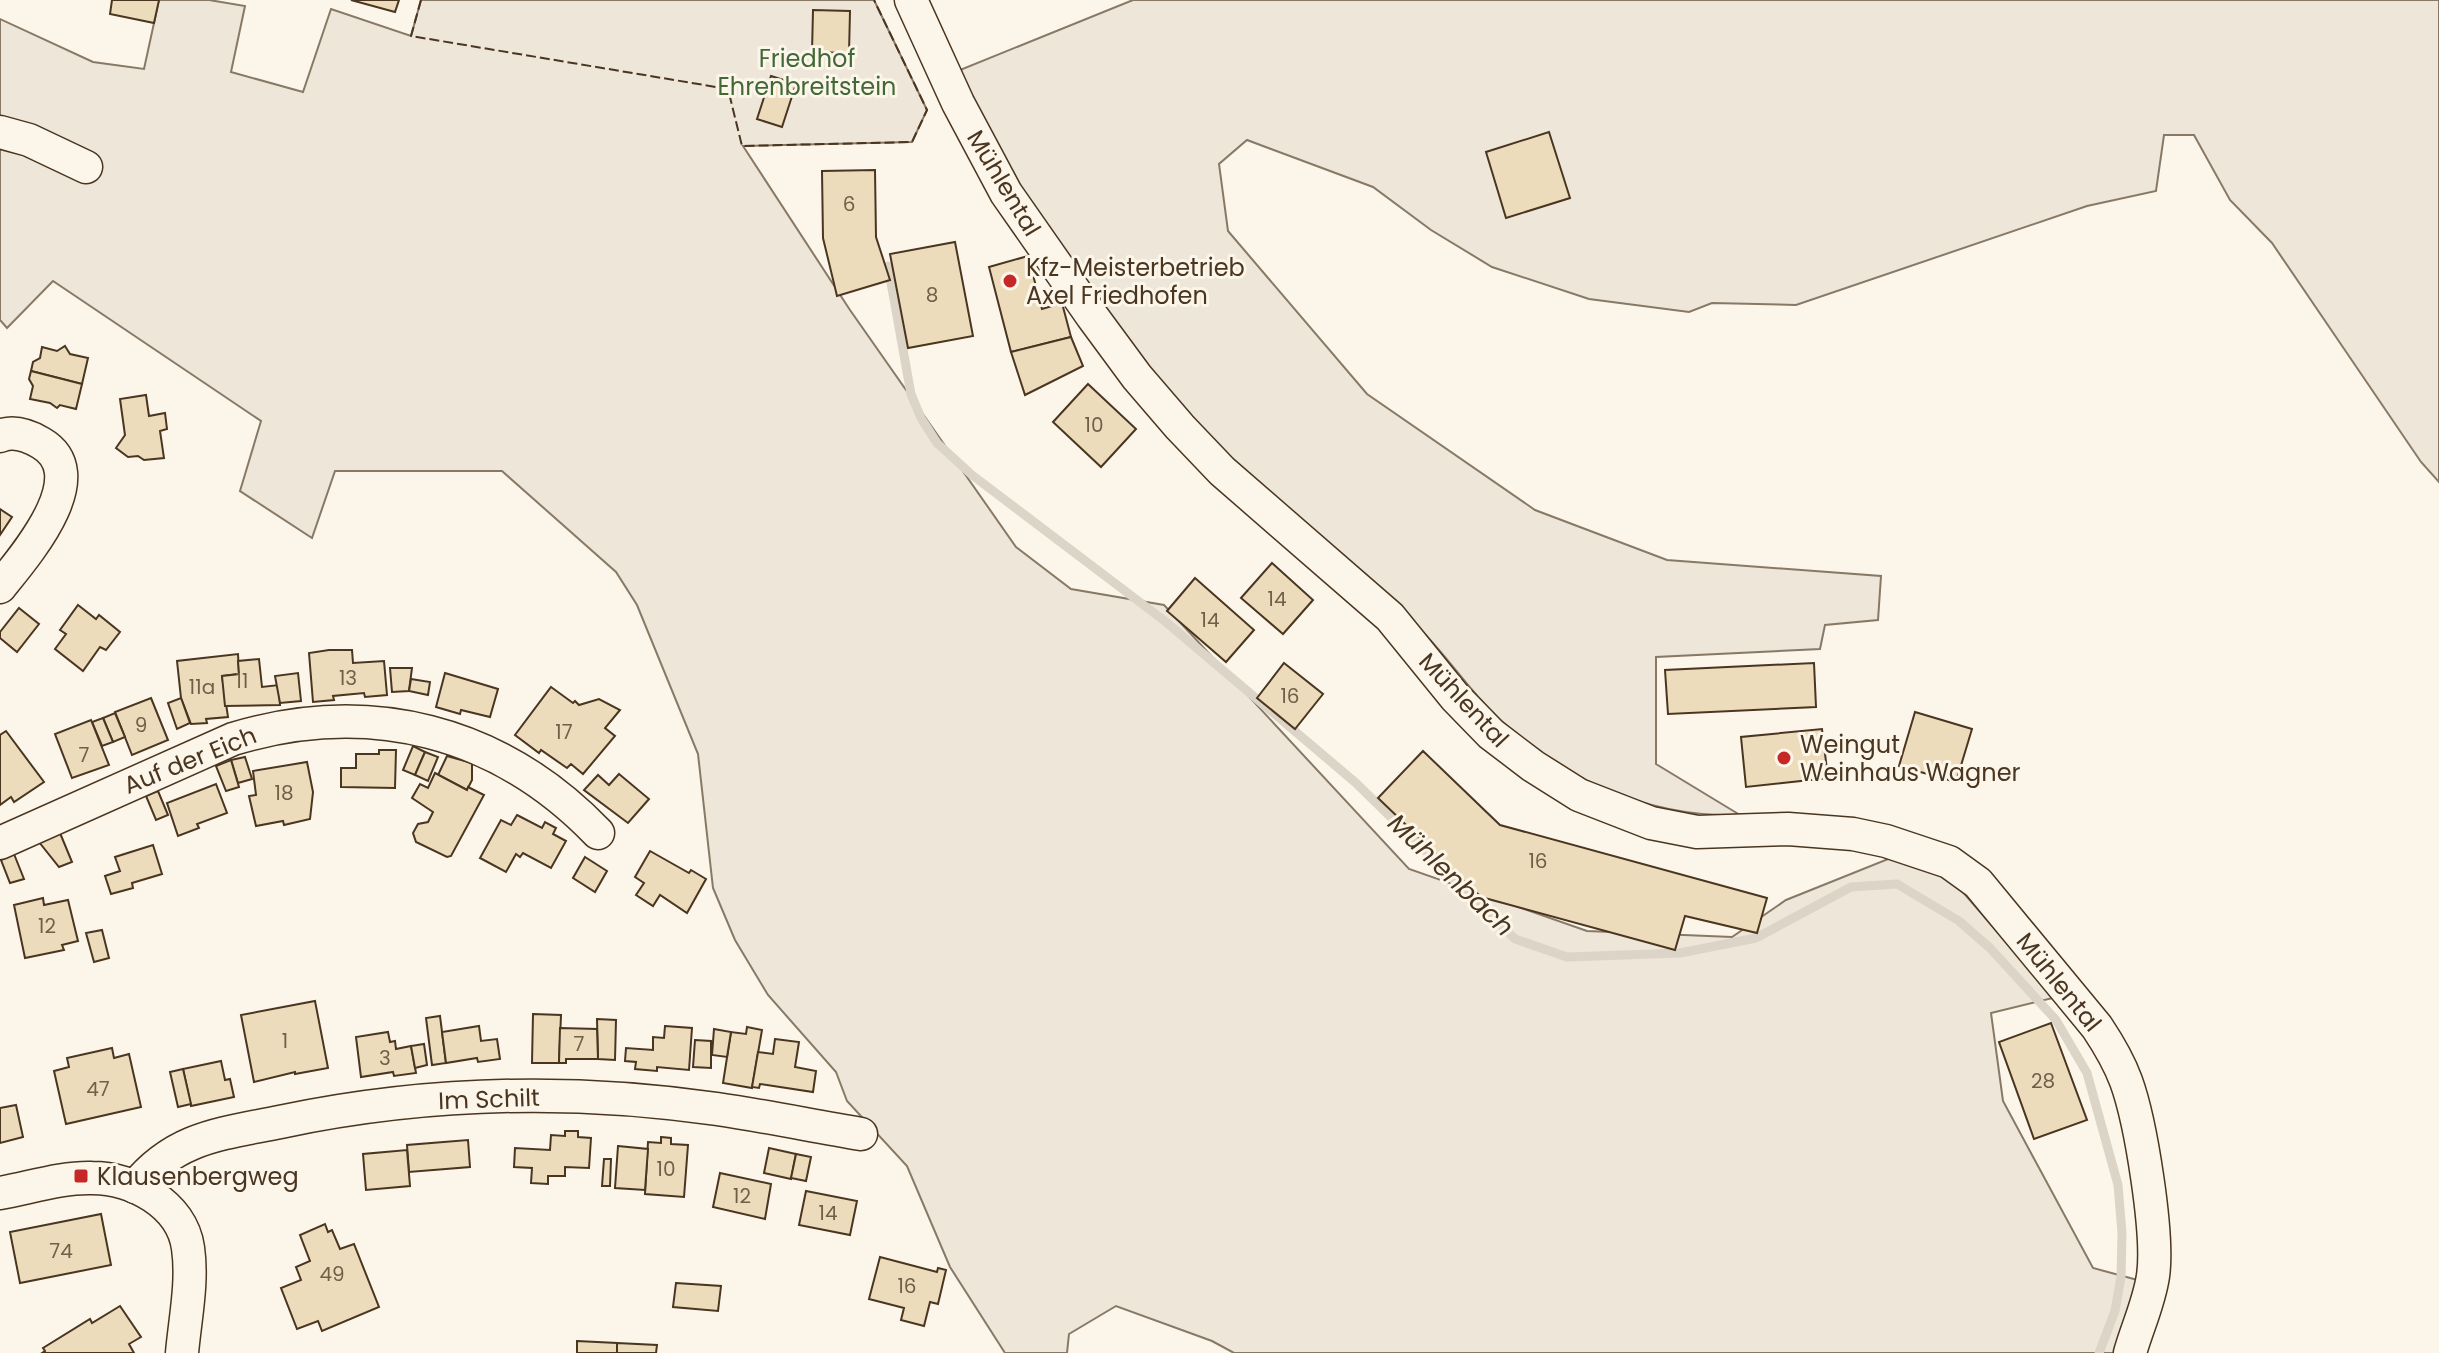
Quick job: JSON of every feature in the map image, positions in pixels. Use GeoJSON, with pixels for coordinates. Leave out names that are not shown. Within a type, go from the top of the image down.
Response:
{"type":"FeatureCollection","features":[{"type":"Feature","properties":{"kind":"street","name":"Mühlental"},"geometry":{"type":"LineString","coordinates":[[911,0],[958,103],[1006,193],[1137,377],[1222,471],[1390,617],[1474,718],[1510,750],[1579,795],[1651,823],[1697,832],[1820,830],[1886,841],[1949,862],[1984,890],[2097,1027],[2127,1085],[2145,1174],[2155,1262],[2149,1294],[2130,1353]]}},
{"type":"Feature","properties":{"kind":"street"},"geometry":{"type":"LineString","coordinates":[[0,132],[29,140],[86,167]]}},
{"type":"Feature","properties":{"kind":"street"},"geometry":{"type":"LineString","coordinates":[[0,436],[6,433],[29,436],[47,446],[59,461],[61,484],[45,527],[0,587]]}},
{"type":"Feature","properties":{"kind":"street","name":"Auf der Eich"},"geometry":{"type":"LineString","coordinates":[[0,843],[233,739],[270,728],[313,722],[366,720],[417,729],[468,743],[546,788],[598,833]]}},
{"type":"Feature","properties":{"kind":"street","name":"Im Schilt"},"geometry":{"type":"LineString","coordinates":[[135,1187],[167,1154],[220,1134],[312,1115],[470,1097],[605,1099],[714,1109],[861,1134]]}},
{"type":"Feature","properties":{"kind":"street"},"geometry":{"type":"LineString","coordinates":[[0,1193],[91,1178],[135,1187],[159,1200],[176,1216],[185,1234],[189,1269],[182,1353]]}},
{"type":"Feature","properties":{"kind":"green space","name":"Friedhof Ehrenbreitstein"},"geometry":{"type":"Polygon","coordinates":[[[159,0],[209,0],[245,6],[231,72],[303,92],[331,9],[411,36],[421,0],[874,0],[927,110],[912,142],[743,146],[850,310],[1016,547],[1071,589],[1164,605],[1409,869],[1587,931],[1732,937],[1786,900],[1893,857],[1934,869],[1962,891],[2057,997],[1991,1013],[2003,1101],[2093,1268],[2145,1282],[2123,1353],[1234,1353],[1212,1341],[1116,1306],[1069,1334],[1067,1353],[1005,1353],[950,1267],[907,1166],[847,1101],[836,1072],[768,995],[735,940],[713,888],[698,754],[637,605],[616,572],[502,471],[335,471],[312,538],[240,491],[261,421],[53,281],[7,328],[0,320],[0,19],[93,62],[144,69],[159,0]]]}},
{"type":"Feature","properties":{"kind":"green space"},"geometry":{"type":"Polygon","coordinates":[[[1133,0],[2439,0],[2439,482],[2421,462],[2272,243],[2230,200],[2194,135],[2164,135],[2156,191],[2087,206],[1796,305],[1712,303],[1689,312],[1589,299],[1492,267],[1431,230],[1373,187],[1247,140],[1219,164],[1228,231],[1367,394],[1535,510],[1667,560],[1881,576],[1878,620],[1825,625],[1820,649],[1656,657],[1656,764],[1740,815],[1671,809],[1605,789],[1544,756],[1516,735],[1407,616],[1225,457],[1133,349],[1075,271],[1023,191],[960,70],[1133,0]]]}},
{"type":"Feature","properties":{"kind":"building"},"geometry":{"type":"Polygon","coordinates":[[[112,0],[159,0],[154,23],[110,14],[112,0]]]}},
{"type":"Feature","properties":{"kind":"building"},"geometry":{"type":"Polygon","coordinates":[[[351,0],[399,0],[395,12],[351,0]]]}},
{"type":"Feature","properties":{"kind":"building"},"geometry":{"type":"Polygon","coordinates":[[[813,10],[850,11],[849,53],[812,52],[813,10]]]}},
{"type":"Feature","properties":{"kind":"building"},"geometry":{"type":"Polygon","coordinates":[[[771,76],[796,84],[782,127],[757,119],[771,76]]]}},
{"type":"Feature","properties":{"kind":"building"},"geometry":{"type":"Polygon","coordinates":[[[1549,132],[1570,198],[1506,218],[1486,152],[1549,132]]]}},
{"type":"Feature","properties":{"kind":"building"},"geometry":{"type":"Polygon","coordinates":[[[875,170],[876,237],[890,280],[837,296],[823,238],[822,171],[875,170]]]}},
{"type":"Feature","properties":{"kind":"building"},"geometry":{"type":"Polygon","coordinates":[[[955,242],[973,336],[908,348],[890,254],[955,242]]]}},
{"type":"Feature","properties":{"kind":"building"},"geometry":{"type":"Polygon","coordinates":[[[1028,256],[1042,309],[1062,303],[1071,337],[1011,352],[989,267],[1028,256]]]}},
{"type":"Feature","properties":{"kind":"building"},"geometry":{"type":"Polygon","coordinates":[[[1071,337],[1083,366],[1025,395],[1011,352],[1071,337]]]}},
{"type":"Feature","properties":{"kind":"building"},"geometry":{"type":"Polygon","coordinates":[[[65,346],[70,354],[88,358],[82,384],[31,371],[33,362],[40,358],[42,347],[57,351],[65,346]]]}},
{"type":"Feature","properties":{"kind":"building"},"geometry":{"type":"Polygon","coordinates":[[[31,371],[82,384],[76,409],[60,405],[57,408],[50,403],[30,399],[33,386],[29,379],[31,371]]]}},
{"type":"Feature","properties":{"kind":"building"},"geometry":{"type":"Polygon","coordinates":[[[1088,384],[1136,429],[1101,467],[1053,422],[1088,384]]]}},
{"type":"Feature","properties":{"kind":"building"},"geometry":{"type":"Polygon","coordinates":[[[146,395],[149,416],[165,413],[167,429],[160,431],[164,458],[144,460],[138,456],[128,457],[116,448],[125,435],[120,399],[146,395]]]}},
{"type":"Feature","properties":{"kind":"building"},"geometry":{"type":"Polygon","coordinates":[[[0,509],[12,517],[0,535],[0,509]]]}},
{"type":"Feature","properties":{"kind":"building"},"geometry":{"type":"Polygon","coordinates":[[[1272,563],[1313,600],[1283,634],[1241,598],[1272,563]]]}},
{"type":"Feature","properties":{"kind":"building"},"geometry":{"type":"Polygon","coordinates":[[[1195,578],[1254,630],[1226,662],[1167,611],[1195,578]]]}},
{"type":"Feature","properties":{"kind":"building"},"geometry":{"type":"Polygon","coordinates":[[[78,605],[96,619],[99,615],[120,632],[106,650],[100,647],[83,671],[55,649],[66,634],[60,630],[78,605]]]}},
{"type":"Feature","properties":{"kind":"building"},"geometry":{"type":"Polygon","coordinates":[[[19,608],[39,624],[17,652],[0,638],[0,632],[19,608]]]}},
{"type":"Feature","properties":{"kind":"building"},"geometry":{"type":"Polygon","coordinates":[[[352,650],[353,663],[384,661],[387,695],[365,697],[364,693],[333,696],[334,700],[313,702],[309,653],[352,650]]]}},
{"type":"Feature","properties":{"kind":"building"},"geometry":{"type":"Polygon","coordinates":[[[238,654],[239,674],[222,676],[228,717],[191,724],[181,698],[177,661],[238,654]]]}},
{"type":"Feature","properties":{"kind":"building"},"geometry":{"type":"Polygon","coordinates":[[[259,659],[262,687],[279,685],[280,705],[225,706],[222,676],[239,674],[238,661],[259,659]]]}},
{"type":"Feature","properties":{"kind":"building"},"geometry":{"type":"Polygon","coordinates":[[[1284,663],[1323,694],[1295,729],[1257,698],[1284,663]]]}},
{"type":"Feature","properties":{"kind":"building"},"geometry":{"type":"Polygon","coordinates":[[[1814,663],[1816,707],[1668,714],[1665,670],[1814,663]]]}},
{"type":"Feature","properties":{"kind":"building"},"geometry":{"type":"Polygon","coordinates":[[[390,668],[412,668],[409,691],[392,692],[390,668]]]}},
{"type":"Feature","properties":{"kind":"building"},"geometry":{"type":"Polygon","coordinates":[[[298,673],[301,701],[280,703],[275,676],[298,673]]]}},
{"type":"Feature","properties":{"kind":"building"},"geometry":{"type":"Polygon","coordinates":[[[445,673],[498,689],[490,717],[461,710],[460,714],[436,707],[445,673]]]}},
{"type":"Feature","properties":{"kind":"building"},"geometry":{"type":"Polygon","coordinates":[[[411,679],[430,682],[428,695],[409,691],[411,679]]]}},
{"type":"Feature","properties":{"kind":"building"},"geometry":{"type":"Polygon","coordinates":[[[551,687],[579,705],[599,699],[620,710],[605,728],[615,736],[583,774],[571,764],[567,768],[541,750],[539,753],[515,735],[551,687]]]}},
{"type":"Feature","properties":{"kind":"building"},"geometry":{"type":"Polygon","coordinates":[[[151,698],[168,740],[132,755],[115,712],[151,698]]]}},
{"type":"Feature","properties":{"kind":"building"},"geometry":{"type":"Polygon","coordinates":[[[181,698],[190,723],[177,729],[168,703],[181,698]]]}},
{"type":"Feature","properties":{"kind":"building"},"geometry":{"type":"Polygon","coordinates":[[[1915,712],[1972,729],[1956,782],[1899,766],[1915,712]]]}},
{"type":"Feature","properties":{"kind":"building"},"geometry":{"type":"Polygon","coordinates":[[[115,713],[125,737],[113,742],[103,718],[115,713]]]}},
{"type":"Feature","properties":{"kind":"building"},"geometry":{"type":"Polygon","coordinates":[[[103,718],[113,742],[102,746],[92,722],[103,718]]]}},
{"type":"Feature","properties":{"kind":"building"},"geometry":{"type":"Polygon","coordinates":[[[91,720],[109,765],[72,778],[55,734],[91,720]]]}},
{"type":"Feature","properties":{"kind":"building","name":"Weingut Weinhaus Wagner"},"geometry":{"type":"Polygon","coordinates":[[[1822,729],[1828,778],[1746,787],[1741,737],[1822,729]]]}},
{"type":"Feature","properties":{"kind":"building"},"geometry":{"type":"Polygon","coordinates":[[[6,731],[44,782],[14,802],[11,797],[0,805],[0,735],[6,731]]]}},
{"type":"Feature","properties":{"kind":"building"},"geometry":{"type":"Polygon","coordinates":[[[413,746],[425,752],[415,775],[403,770],[413,746]]]}},
{"type":"Feature","properties":{"kind":"building"},"geometry":{"type":"Polygon","coordinates":[[[379,750],[396,750],[395,788],[341,787],[341,768],[356,768],[356,754],[379,754],[379,750]]]}},
{"type":"Feature","properties":{"kind":"building"},"geometry":{"type":"Polygon","coordinates":[[[1423,751],[1500,825],[1767,898],[1757,933],[1685,916],[1675,950],[1481,897],[1378,798],[1423,751]]]}},
{"type":"Feature","properties":{"kind":"building"},"geometry":{"type":"Polygon","coordinates":[[[425,752],[438,757],[428,781],[415,775],[425,752]]]}},
{"type":"Feature","properties":{"kind":"building"},"geometry":{"type":"Polygon","coordinates":[[[447,756],[472,763],[472,780],[467,790],[438,775],[447,756]]]}},
{"type":"Feature","properties":{"kind":"building"},"geometry":{"type":"Polygon","coordinates":[[[245,757],[252,779],[238,783],[231,760],[245,757]]]}},
{"type":"Feature","properties":{"kind":"building"},"geometry":{"type":"Polygon","coordinates":[[[231,760],[239,787],[226,791],[216,766],[231,760]]]}},
{"type":"Feature","properties":{"kind":"building"},"geometry":{"type":"Polygon","coordinates":[[[307,762],[313,792],[310,819],[284,825],[283,821],[256,826],[249,796],[256,795],[253,771],[307,762]]]}},
{"type":"Feature","properties":{"kind":"building"},"geometry":{"type":"Polygon","coordinates":[[[435,773],[467,790],[468,787],[484,795],[451,856],[447,857],[416,842],[413,833],[418,824],[428,822],[433,812],[412,798],[420,784],[428,788],[435,773]]]}},
{"type":"Feature","properties":{"kind":"building"},"geometry":{"type":"Polygon","coordinates":[[[619,774],[649,799],[628,823],[584,790],[598,775],[609,785],[619,774]]]}},
{"type":"Feature","properties":{"kind":"building"},"geometry":{"type":"Polygon","coordinates":[[[216,784],[227,813],[197,824],[199,828],[178,836],[167,803],[216,784]]]}},
{"type":"Feature","properties":{"kind":"building"},"geometry":{"type":"Polygon","coordinates":[[[158,791],[168,815],[156,820],[146,796],[158,791]]]}},
{"type":"Feature","properties":{"kind":"building"},"geometry":{"type":"Polygon","coordinates":[[[517,815],[542,828],[545,822],[556,828],[553,834],[566,841],[551,868],[523,853],[520,857],[516,854],[506,872],[480,858],[501,820],[511,825],[517,815]]]}},
{"type":"Feature","properties":{"kind":"building"},"geometry":{"type":"Polygon","coordinates":[[[60,833],[72,862],[59,867],[39,842],[60,833]]]}},
{"type":"Feature","properties":{"kind":"building"},"geometry":{"type":"Polygon","coordinates":[[[153,845],[162,874],[132,883],[133,888],[111,894],[105,876],[120,871],[115,857],[153,845]]]}},
{"type":"Feature","properties":{"kind":"building"},"geometry":{"type":"Polygon","coordinates":[[[650,851],[706,879],[687,913],[660,895],[653,906],[636,895],[644,883],[635,877],[650,851]]]}},
{"type":"Feature","properties":{"kind":"building"},"geometry":{"type":"Polygon","coordinates":[[[14,854],[24,879],[10,883],[1,860],[14,854]]]}},
{"type":"Feature","properties":{"kind":"building"},"geometry":{"type":"Polygon","coordinates":[[[585,857],[607,871],[595,892],[573,878],[585,857]]]}},
{"type":"Feature","properties":{"kind":"building"},"geometry":{"type":"Polygon","coordinates":[[[43,898],[44,905],[68,900],[78,941],[62,945],[64,950],[25,958],[14,905],[43,898]]]}},
{"type":"Feature","properties":{"kind":"building"},"geometry":{"type":"Polygon","coordinates":[[[102,930],[109,958],[94,962],[86,933],[102,930]]]}},
{"type":"Feature","properties":{"kind":"building"},"geometry":{"type":"Polygon","coordinates":[[[315,1001],[328,1068],[254,1082],[241,1015],[315,1001]]]}},
{"type":"Feature","properties":{"kind":"building"},"geometry":{"type":"Polygon","coordinates":[[[533,1014],[561,1015],[559,1063],[532,1063],[533,1014]]]}},
{"type":"Feature","properties":{"kind":"building"},"geometry":{"type":"Polygon","coordinates":[[[440,1016],[446,1063],[432,1065],[426,1018],[440,1016]]]}},
{"type":"Feature","properties":{"kind":"building"},"geometry":{"type":"Polygon","coordinates":[[[597,1019],[616,1020],[615,1060],[598,1059],[597,1019]]]}},
{"type":"Feature","properties":{"kind":"building"},"geometry":{"type":"Polygon","coordinates":[[[2051,1023],[2087,1120],[2034,1139],[1999,1042],[2051,1023]]]}},
{"type":"Feature","properties":{"kind":"building"},"geometry":{"type":"Polygon","coordinates":[[[479,1026],[481,1041],[497,1039],[500,1059],[478,1062],[477,1058],[446,1063],[442,1032],[479,1026]]]}},
{"type":"Feature","properties":{"kind":"building"},"geometry":{"type":"Polygon","coordinates":[[[665,1026],[692,1028],[689,1070],[657,1067],[657,1071],[635,1069],[636,1062],[625,1061],[626,1048],[653,1050],[653,1037],[664,1038],[665,1026]]]}},
{"type":"Feature","properties":{"kind":"building"},"geometry":{"type":"Polygon","coordinates":[[[747,1027],[762,1030],[752,1088],[723,1083],[731,1032],[746,1034],[747,1027]]]}},
{"type":"Feature","properties":{"kind":"building"},"geometry":{"type":"Polygon","coordinates":[[[560,1028],[597,1029],[598,1059],[566,1059],[566,1063],[559,1063],[560,1028]]]}},
{"type":"Feature","properties":{"kind":"building"},"geometry":{"type":"Polygon","coordinates":[[[714,1029],[731,1032],[727,1057],[712,1055],[714,1029]]]}},
{"type":"Feature","properties":{"kind":"building"},"geometry":{"type":"Polygon","coordinates":[[[388,1032],[390,1042],[395,1041],[396,1049],[411,1046],[416,1073],[394,1076],[393,1072],[361,1077],[356,1037],[388,1032]]]}},
{"type":"Feature","properties":{"kind":"building"},"geometry":{"type":"Polygon","coordinates":[[[775,1039],[799,1042],[795,1067],[816,1071],[813,1092],[760,1084],[759,1088],[752,1087],[758,1052],[773,1054],[775,1039]]]}},
{"type":"Feature","properties":{"kind":"building"},"geometry":{"type":"Polygon","coordinates":[[[695,1040],[711,1041],[711,1068],[693,1067],[695,1040]]]}},
{"type":"Feature","properties":{"kind":"building"},"geometry":{"type":"Polygon","coordinates":[[[424,1044],[427,1065],[415,1068],[411,1046],[424,1044]]]}},
{"type":"Feature","properties":{"kind":"building"},"geometry":{"type":"Polygon","coordinates":[[[112,1048],[114,1058],[129,1054],[141,1107],[66,1124],[54,1071],[69,1067],[67,1058],[112,1048]]]}},
{"type":"Feature","properties":{"kind":"building"},"geometry":{"type":"Polygon","coordinates":[[[221,1061],[225,1080],[230,1079],[234,1097],[191,1106],[183,1069],[221,1061]]]}},
{"type":"Feature","properties":{"kind":"building"},"geometry":{"type":"Polygon","coordinates":[[[183,1069],[191,1104],[178,1107],[170,1072],[183,1069]]]}},
{"type":"Feature","properties":{"kind":"building"},"geometry":{"type":"Polygon","coordinates":[[[16,1105],[23,1137],[0,1143],[0,1108],[16,1105]]]}},
{"type":"Feature","properties":{"kind":"building"},"geometry":{"type":"Polygon","coordinates":[[[565,1131],[578,1131],[578,1137],[591,1138],[589,1168],[565,1167],[565,1176],[548,1176],[548,1184],[531,1183],[532,1168],[514,1167],[515,1148],[550,1150],[551,1135],[565,1136],[565,1131]]]}},
{"type":"Feature","properties":{"kind":"building"},"geometry":{"type":"Polygon","coordinates":[[[661,1137],[671,1138],[671,1144],[688,1145],[684,1197],[645,1194],[648,1142],[661,1143],[661,1137]]]}},
{"type":"Feature","properties":{"kind":"building"},"geometry":{"type":"Polygon","coordinates":[[[468,1140],[470,1167],[409,1172],[407,1145],[468,1140]]]}},
{"type":"Feature","properties":{"kind":"building"},"geometry":{"type":"Polygon","coordinates":[[[618,1146],[648,1149],[645,1190],[615,1188],[618,1146]]]}},
{"type":"Feature","properties":{"kind":"building"},"geometry":{"type":"Polygon","coordinates":[[[769,1148],[796,1154],[791,1179],[764,1173],[769,1148]]]}},
{"type":"Feature","properties":{"kind":"building"},"geometry":{"type":"Polygon","coordinates":[[[407,1150],[410,1186],[366,1190],[363,1154],[407,1150]]]}},
{"type":"Feature","properties":{"kind":"building"},"geometry":{"type":"Polygon","coordinates":[[[796,1154],[811,1157],[806,1181],[791,1178],[796,1154]]]}},
{"type":"Feature","properties":{"kind":"building"},"geometry":{"type":"Polygon","coordinates":[[[604,1159],[611,1159],[610,1186],[602,1186],[604,1159]]]}},
{"type":"Feature","properties":{"kind":"building"},"geometry":{"type":"Polygon","coordinates":[[[720,1173],[771,1184],[765,1219],[713,1207],[720,1173]]]}},
{"type":"Feature","properties":{"kind":"building"},"geometry":{"type":"Polygon","coordinates":[[[806,1191],[857,1201],[850,1235],[799,1225],[806,1191]]]}},
{"type":"Feature","properties":{"kind":"building"},"geometry":{"type":"Polygon","coordinates":[[[101,1214],[111,1265],[20,1283],[10,1232],[101,1214]]]}},
{"type":"Feature","properties":{"kind":"building"},"geometry":{"type":"Polygon","coordinates":[[[325,1224],[328,1232],[332,1230],[340,1249],[354,1244],[379,1307],[322,1331],[318,1321],[297,1329],[281,1288],[301,1280],[296,1267],[310,1261],[300,1235],[325,1224]]]}},
{"type":"Feature","properties":{"kind":"building"},"geometry":{"type":"Polygon","coordinates":[[[880,1257],[937,1272],[938,1268],[946,1270],[938,1304],[930,1302],[924,1326],[901,1320],[904,1308],[869,1299],[880,1257]]]}},
{"type":"Feature","properties":{"kind":"building"},"geometry":{"type":"Polygon","coordinates":[[[676,1283],[721,1286],[718,1311],[673,1307],[676,1283]]]}},
{"type":"Feature","properties":{"kind":"building"},"geometry":{"type":"Polygon","coordinates":[[[120,1306],[141,1337],[129,1344],[134,1353],[42,1353],[45,1351],[43,1348],[90,1319],[92,1323],[120,1306]]]}},
{"type":"Feature","properties":{"kind":"building"},"geometry":{"type":"Polygon","coordinates":[[[577,1341],[617,1343],[617,1353],[577,1353],[577,1341]]]}},
{"type":"Feature","properties":{"kind":"building"},"geometry":{"type":"Polygon","coordinates":[[[617,1343],[657,1345],[656,1353],[617,1353],[617,1343]]]}},
{"type":"Feature","properties":{"kind":"waterway","name":"Mühlenbach"},"geometry":{"type":"LineString","coordinates":[[888,266],[911,394],[921,418],[937,443],[972,475],[1166,622],[1356,783],[1515,939],[1567,957],[1680,953],[1756,938],[1851,887],[1897,884],[1959,921],[1990,948],[2056,1020],[2087,1073],[2118,1185],[2122,1233],[2121,1277],[2115,1311],[2099,1353]]}},
{"type":"Feature","properties":{"kind":"fence"},"geometry":{"type":"LineString","coordinates":[[421,0],[411,36],[728,89],[742,146],[912,142],[927,110],[874,0]]}},
{"type":"Feature","properties":{"kind":"place","name":"Kfz-Meisterbetrieb Axel Friedhofen"},"geometry":{"type":"Point","coordinates":[1010,281]}},
{"type":"Feature","properties":{"kind":"place","name":"Weingut Weinhaus Wagner"},"geometry":{"type":"Point","coordinates":[1784,758]}},
{"type":"Feature","properties":{"kind":"place","name":"Klausenbergweg"},"geometry":{"type":"Point","coordinates":[81,1176]}}]}
